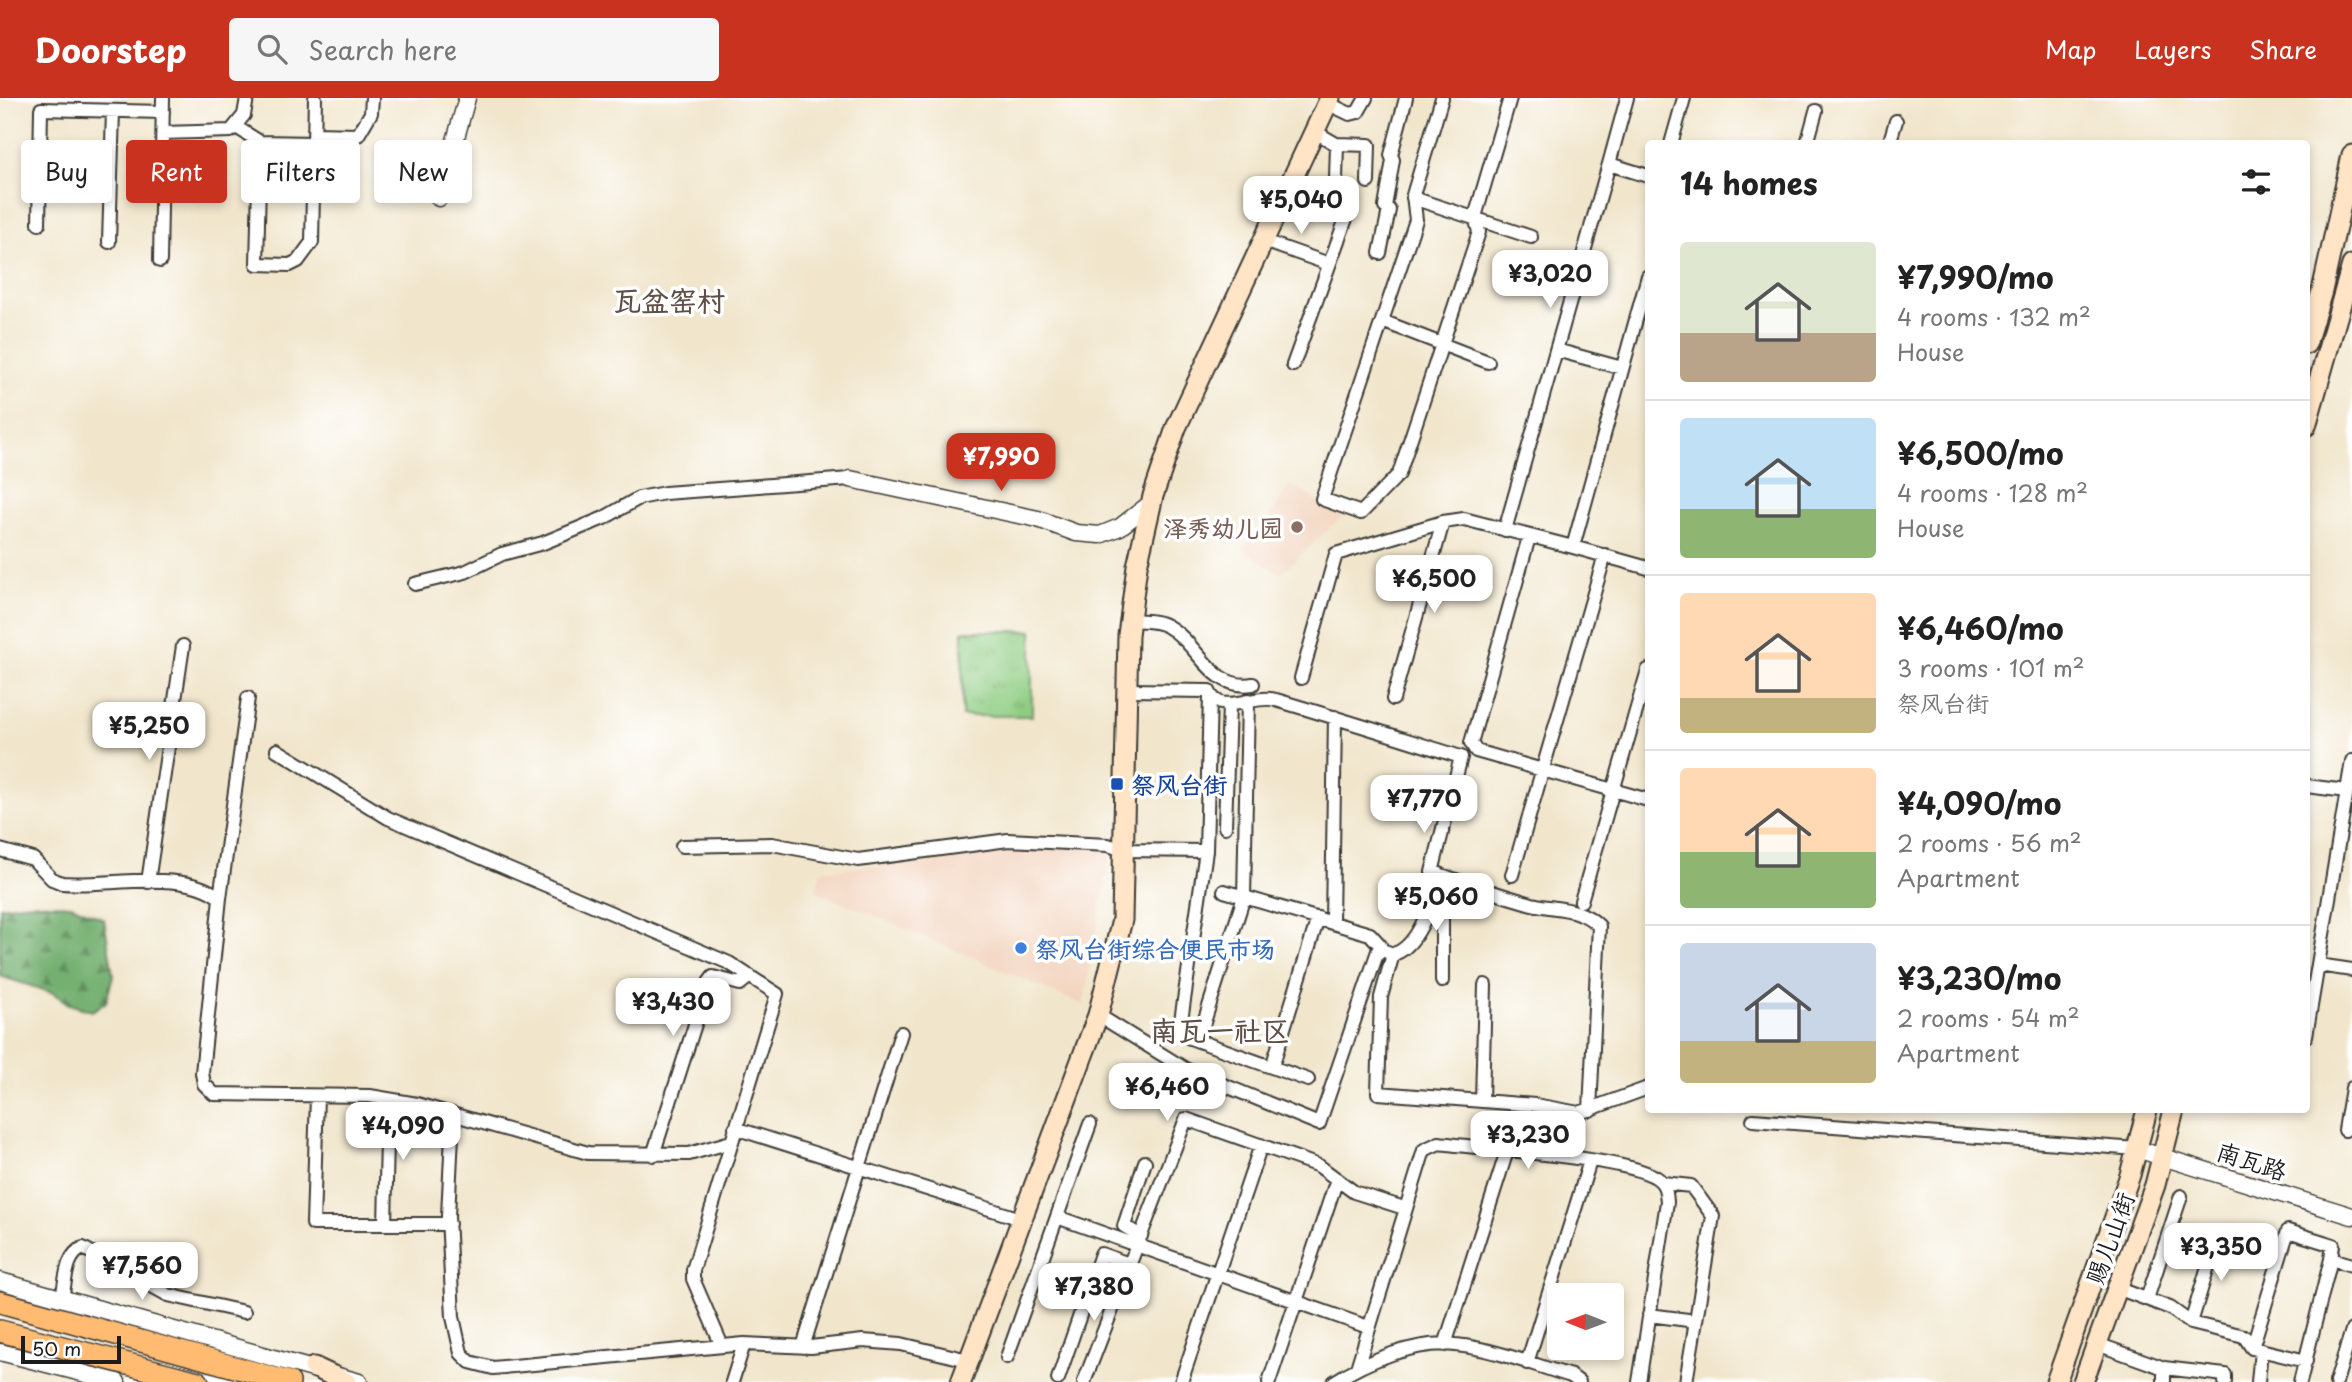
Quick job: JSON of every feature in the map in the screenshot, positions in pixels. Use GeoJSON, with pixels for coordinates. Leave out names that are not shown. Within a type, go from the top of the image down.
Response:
{"type":"FeatureCollection","features":[{"type":"Feature","properties":{"kind":"highway"},"geometry":{"type":"LineString","coordinates":[[0,1302],[289,1382]]}},
{"type":"Feature","properties":{"kind":"highway"},"geometry":{"type":"LineString","coordinates":[[0,1331],[198,1382]]}},
{"type":"Feature","properties":{"kind":"main road"},"geometry":{"type":"LineString","coordinates":[[961,1382],[1098,1015],[1122,919],[1130,620],[1151,503],[1177,428],[1261,240],[1328,101]]}},
{"type":"Feature","properties":{"kind":"main road"},"geometry":{"type":"LineString","coordinates":[[2310,331],[2322,291],[2352,155]]}},
{"type":"Feature","properties":{"kind":"main road"},"geometry":{"type":"LineString","coordinates":[[2310,412],[2352,265]]}},
{"type":"Feature","properties":{"kind":"main road","name":"赐儿山街"},"geometry":{"type":"LineString","coordinates":[[2056,1382],[2137,1149],[2146,1113]]}},
{"type":"Feature","properties":{"kind":"main road","name":"赐儿山街"},"geometry":{"type":"LineString","coordinates":[[2083,1382],[2163,1156],[2173,1113]]}},
{"type":"Feature","properties":{"kind":"main road"},"geometry":{"type":"LineString","coordinates":[[314,1367],[346,1382]]}},
{"type":"Feature","properties":{"kind":"street"},"geometry":{"type":"LineString","coordinates":[[160,261],[163,98]]}},
{"type":"Feature","properties":{"kind":"street"},"geometry":{"type":"LineString","coordinates":[[163,133],[218,133],[236,127],[244,114],[247,98]]}},
{"type":"Feature","properties":{"kind":"street"},"geometry":{"type":"LineString","coordinates":[[314,139],[315,98]]}},
{"type":"Feature","properties":{"kind":"street"},"geometry":{"type":"LineString","coordinates":[[296,140],[358,135],[371,113],[372,98]]}},
{"type":"Feature","properties":{"kind":"street"},"geometry":{"type":"LineString","coordinates":[[455,140],[467,98]]}},
{"type":"Feature","properties":{"kind":"street"},"geometry":{"type":"LineString","coordinates":[[1328,101],[1350,114],[1358,112],[1366,98]]}},
{"type":"Feature","properties":{"kind":"street"},"geometry":{"type":"LineString","coordinates":[[1380,253],[1390,209],[1385,207],[1394,160],[1391,156],[1406,98]]}},
{"type":"Feature","properties":{"kind":"street"},"geometry":{"type":"LineString","coordinates":[[1442,98],[1413,198],[1416,220],[1321,499],[1361,513],[1399,474],[1479,232],[1475,218],[1512,99]]}},
{"type":"Feature","properties":{"kind":"street"},"geometry":{"type":"LineString","coordinates":[[1505,530],[1627,98]]}},
{"type":"Feature","properties":{"kind":"street"},"geometry":{"type":"LineString","coordinates":[[1672,140],[1684,98]]}},
{"type":"Feature","properties":{"kind":"street"},"geometry":{"type":"LineString","coordinates":[[39,224],[41,109],[88,104],[113,111],[163,112]]}},
{"type":"Feature","properties":{"kind":"street"},"geometry":{"type":"LineString","coordinates":[[109,242],[113,111]]}},
{"type":"Feature","properties":{"kind":"street"},"geometry":{"type":"LineString","coordinates":[[1808,140],[1816,111]]}},
{"type":"Feature","properties":{"kind":"street"},"geometry":{"type":"LineString","coordinates":[[1890,140],[1896,121]]}},
{"type":"Feature","properties":{"kind":"street"},"geometry":{"type":"LineString","coordinates":[[236,127],[257,140]]}},
{"type":"Feature","properties":{"kind":"street"},"geometry":{"type":"LineString","coordinates":[[1312,130],[1337,144],[1369,145],[1368,182]]}},
{"type":"Feature","properties":{"kind":"street"},"geometry":{"type":"LineString","coordinates":[[1336,179],[1337,144]]}},
{"type":"Feature","properties":{"kind":"street"},"geometry":{"type":"LineString","coordinates":[[1609,164],[1645,175]]}},
{"type":"Feature","properties":{"kind":"street"},"geometry":{"type":"LineString","coordinates":[[1413,198],[1531,237]]}},
{"type":"Feature","properties":{"kind":"street"},"geometry":{"type":"LineString","coordinates":[[1293,365],[1352,202]]}},
{"type":"Feature","properties":{"kind":"street"},"geometry":{"type":"LineString","coordinates":[[258,203],[257,264],[290,265],[298,261],[312,242],[313,203]]}},
{"type":"Feature","properties":{"kind":"street"},"geometry":{"type":"LineString","coordinates":[[1261,240],[1329,264]]}},
{"type":"Feature","properties":{"kind":"street"},"geometry":{"type":"LineString","coordinates":[[1573,547],[1645,286]]}},
{"type":"Feature","properties":{"kind":"street"},"geometry":{"type":"LineString","coordinates":[[1382,321],[1488,362]]}},
{"type":"Feature","properties":{"kind":"street"},"geometry":{"type":"LineString","coordinates":[[1556,350],[1622,368]]}},
{"type":"Feature","properties":{"kind":"street"},"geometry":{"type":"LineString","coordinates":[[415,584],[465,572],[502,555],[543,543],[583,524],[604,518],[639,498],[665,493],[850,479],[1038,519],[1076,533],[1100,535],[1121,527],[1151,503]]}},
{"type":"Feature","properties":{"kind":"street"},"geometry":{"type":"LineString","coordinates":[[1301,678],[1336,554],[1443,522],[1464,519],[1645,567]]}},
{"type":"Feature","properties":{"kind":"street"},"geometry":{"type":"LineString","coordinates":[[1393,699],[1443,522]]}},
{"type":"Feature","properties":{"kind":"street"},"geometry":{"type":"LineString","coordinates":[[1529,537],[1471,743],[1476,751],[1645,799]]}},
{"type":"Feature","properties":{"kind":"street"},"geometry":{"type":"LineString","coordinates":[[1512,875],[1605,555]]}},
{"type":"Feature","properties":{"kind":"street"},"geometry":{"type":"LineString","coordinates":[[1130,620],[1165,624],[1179,634],[1218,677],[1230,684],[1253,684]]}},
{"type":"Feature","properties":{"kind":"street"},"geometry":{"type":"LineString","coordinates":[[148,882],[183,646]]}},
{"type":"Feature","properties":{"kind":"street"},"geometry":{"type":"LineString","coordinates":[[1581,901],[1645,681]]}},
{"type":"Feature","properties":{"kind":"street"},"geometry":{"type":"LineString","coordinates":[[1127,690],[1209,691],[1210,696],[1206,851],[1180,1034],[1308,1080]]}},
{"type":"Feature","properties":{"kind":"street"},"geometry":{"type":"LineString","coordinates":[[1210,696],[1229,705],[1267,697],[1461,757],[1432,872],[1535,905],[1582,913],[1599,926],[1590,1110]]}},
{"type":"Feature","properties":{"kind":"street"},"geometry":{"type":"LineString","coordinates":[[248,698],[220,898],[202,1073],[204,1084],[214,1094],[388,1099],[453,1114],[562,1148],[606,1155],[689,1154],[731,1142]]}},
{"type":"Feature","properties":{"kind":"street"},"geometry":{"type":"LineString","coordinates":[[1198,1041],[1244,897],[1248,700]]}},
{"type":"Feature","properties":{"kind":"street"},"geometry":{"type":"LineString","coordinates":[[1225,827],[1229,705]]}},
{"type":"Feature","properties":{"kind":"street"},"geometry":{"type":"LineString","coordinates":[[1332,923],[1335,717]]}},
{"type":"Feature","properties":{"kind":"street"},"geometry":{"type":"LineString","coordinates":[[277,750],[388,818],[729,963],[777,994],[693,1270],[693,1279],[722,1346]]}},
{"type":"Feature","properties":{"kind":"street"},"geometry":{"type":"LineString","coordinates":[[2310,1013],[2347,823],[2347,791],[2352,762]]}},
{"type":"Feature","properties":{"kind":"street"},"geometry":{"type":"LineString","coordinates":[[2310,786],[2347,791]]}},
{"type":"Feature","properties":{"kind":"street"},"geometry":{"type":"LineString","coordinates":[[682,846],[772,844],[858,860],[1009,840],[1108,845],[1124,850],[1206,851]]}},
{"type":"Feature","properties":{"kind":"street"},"geometry":{"type":"LineString","coordinates":[[0,850],[33,859],[52,879],[62,883],[148,882],[197,885],[209,889],[220,898]]}},
{"type":"Feature","properties":{"kind":"street"},"geometry":{"type":"LineString","coordinates":[[1379,949],[1393,954],[1404,949],[1426,919],[1440,874]]}},
{"type":"Feature","properties":{"kind":"street"},"geometry":{"type":"LineString","coordinates":[[1098,1015],[1188,1070],[1320,1125],[1380,946],[1370,934],[1224,891]]}},
{"type":"Feature","properties":{"kind":"street"},"geometry":{"type":"LineString","coordinates":[[1433,901],[1442,910],[1442,981]]}},
{"type":"Feature","properties":{"kind":"street"},"geometry":{"type":"LineString","coordinates":[[1272,1067],[1318,918]]}},
{"type":"Feature","properties":{"kind":"street"},"geometry":{"type":"LineString","coordinates":[[1393,954],[1381,997],[1378,1093],[1535,1105],[1572,1113],[1590,1110],[1645,1089]]}},
{"type":"Feature","properties":{"kind":"street"},"geometry":{"type":"LineString","coordinates":[[2318,965],[2352,970]]}},
{"type":"Feature","properties":{"kind":"street"},"geometry":{"type":"LineString","coordinates":[[653,1155],[708,984],[713,977],[740,984],[750,976]]}},
{"type":"Feature","properties":{"kind":"street"},"geometry":{"type":"LineString","coordinates":[[1482,1101],[1485,985]]}},
{"type":"Feature","properties":{"kind":"street"},"geometry":{"type":"LineString","coordinates":[[803,1347],[901,1032]]}},
{"type":"Feature","properties":{"kind":"street"},"geometry":{"type":"LineString","coordinates":[[2345,1130],[2352,1088]]}},
{"type":"Feature","properties":{"kind":"street"},"geometry":{"type":"LineString","coordinates":[[317,1096],[313,1224],[449,1224]]}},
{"type":"Feature","properties":{"kind":"street"},"geometry":{"type":"LineString","coordinates":[[385,1224],[388,1099]]}},
{"type":"Feature","properties":{"kind":"street"},"geometry":{"type":"LineString","coordinates":[[453,1114],[449,1224],[453,1317],[461,1353],[470,1362],[493,1368],[744,1344],[803,1347],[863,1341],[885,1342],[968,1360]]}},
{"type":"Feature","properties":{"kind":"street"},"geometry":{"type":"LineString","coordinates":[[1084,1382],[1186,1119],[1320,1166],[1354,1192],[1404,1208]]}},
{"type":"Feature","properties":{"kind":"street"},"geometry":{"type":"LineString","coordinates":[[1753,1120],[2137,1149]]}},
{"type":"Feature","properties":{"kind":"street"},"geometry":{"type":"LineString","coordinates":[[1007,1357],[1090,1124]]}},
{"type":"Feature","properties":{"kind":"street"},"geometry":{"type":"LineString","coordinates":[[735,1128],[1021,1219]]}},
{"type":"Feature","properties":{"kind":"street"},"geometry":{"type":"LineString","coordinates":[[1357,1368],[1404,1208],[1424,1150],[1432,1144],[1590,1161],[1632,1169],[1655,1177],[1663,1183],[1691,1186],[1712,1211],[1686,1382]]}},
{"type":"Feature","properties":{"kind":"street"},"geometry":{"type":"LineString","coordinates":[[1181,1382],[1261,1145]]}},
{"type":"Feature","properties":{"kind":"street","name":"南瓦路"},"geometry":{"type":"LineString","coordinates":[[2137,1149],[2352,1216]]}},
{"type":"Feature","properties":{"kind":"street"},"geometry":{"type":"LineString","coordinates":[[1445,1345],[1507,1152]]}},
{"type":"Feature","properties":{"kind":"street"},"geometry":{"type":"LineString","coordinates":[[1527,1363],[1590,1161]]}},
{"type":"Feature","properties":{"kind":"street"},"geometry":{"type":"LineString","coordinates":[[1138,1241],[1124,1226],[1145,1162]]}},
{"type":"Feature","properties":{"kind":"street"},"geometry":{"type":"LineString","coordinates":[[1269,1382],[1337,1179]]}},
{"type":"Feature","properties":{"kind":"street"},"geometry":{"type":"LineString","coordinates":[[1639,1382],[1667,1202],[1663,1183]]}},
{"type":"Feature","properties":{"kind":"street"},"geometry":{"type":"LineString","coordinates":[[2147,1299],[2180,1196]]}},
{"type":"Feature","properties":{"kind":"street"},"geometry":{"type":"LineString","coordinates":[[1057,1217],[1138,1241],[1217,1276],[1368,1327]]}},
{"type":"Feature","properties":{"kind":"street"},"geometry":{"type":"LineString","coordinates":[[2258,1382],[2256,1349],[2288,1231],[2333,1245],[2300,1382]]}},
{"type":"Feature","properties":{"kind":"street"},"geometry":{"type":"LineString","coordinates":[[2191,1323],[2218,1233]]}},
{"type":"Feature","properties":{"kind":"street"},"geometry":{"type":"LineString","coordinates":[[62,1298],[70,1261],[75,1251],[83,1248],[167,1295],[244,1312]]}},
{"type":"Feature","properties":{"kind":"street"},"geometry":{"type":"LineString","coordinates":[[1058,1379],[1101,1254],[1129,1264]]}},
{"type":"Feature","properties":{"kind":"street"},"geometry":{"type":"LineString","coordinates":[[2331,1259],[2352,1265]]}},
{"type":"Feature","properties":{"kind":"street"},"geometry":{"type":"LineString","coordinates":[[0,1281],[314,1367],[359,1382]]}},
{"type":"Feature","properties":{"kind":"street"},"geometry":{"type":"LineString","coordinates":[[2117,1288],[2170,1308],[2191,1323],[2244,1336],[2256,1349],[2306,1361]]}},
{"type":"Feature","properties":{"kind":"street"},"geometry":{"type":"LineString","coordinates":[[1650,1315],[1696,1321]]}},
{"type":"Feature","properties":{"kind":"street"},"geometry":{"type":"LineString","coordinates":[[2336,1382],[2352,1330]]}},
{"type":"Feature","properties":{"kind":"street"},"geometry":{"type":"LineString","coordinates":[[732,1382],[744,1344]]}},
{"type":"Feature","properties":{"kind":"street"},"geometry":{"type":"LineString","coordinates":[[2097,1344],[2164,1368],[2225,1375],[2225,1382]]}},
{"type":"Feature","properties":{"kind":"street"},"geometry":{"type":"LineString","coordinates":[[1334,1382],[1357,1368],[1409,1351],[1445,1345],[1527,1363],[1579,1382]]}},
{"type":"Feature","properties":{"kind":"street"},"geometry":{"type":"LineString","coordinates":[[0,1352],[117,1382]]}},
{"type":"Feature","properties":{"kind":"street"},"geometry":{"type":"LineString","coordinates":[[2164,1368],[2164,1382]]}},
{"type":"Feature","properties":{"kind":"shaded area","name":"泽秀幼儿园"},"geometry":{"type":"Polygon","coordinates":[[[1290,484],[1343,516],[1280,574],[1240,548],[1257,537],[1290,484]]]}},
{"type":"Feature","properties":{"kind":"shaded area","name":"祭风台街综合便民市场"},"geometry":{"type":"Polygon","coordinates":[[[999,843],[1111,849],[1083,1005],[816,891],[820,871],[960,855],[999,843]]]}},
{"type":"Feature","properties":{"kind":"green space"},"geometry":{"type":"Polygon","coordinates":[[[963,631],[1032,631],[1032,716],[962,716],[963,631]]]}},
{"type":"Feature","properties":{"kind":"green space"},"geometry":{"type":"Polygon","coordinates":[[[31,903],[71,905],[104,919],[113,975],[106,1002],[92,1011],[69,1004],[53,993],[0,976],[0,907],[31,903]]]}},
{"type":"Feature","properties":{"kind":"place","name":"泽秀幼儿园"},"geometry":{"type":"Point","coordinates":[1297,527]}},
{"type":"Feature","properties":{"kind":"place","name":"祭风台街"},"geometry":{"type":"Point","coordinates":[1117,784]}},
{"type":"Feature","properties":{"kind":"place","name":"祭风台街综合便民市场"},"geometry":{"type":"Point","coordinates":[1021,948]}},
{"type":"Feature","properties":{"kind":"district","name":"瓦盆窑村"},"geometry":{"type":"Point","coordinates":[669,299]}},
{"type":"Feature","properties":{"kind":"district","name":"南瓦一社区"},"geometry":{"type":"Point","coordinates":[1220,1029]}}]}
